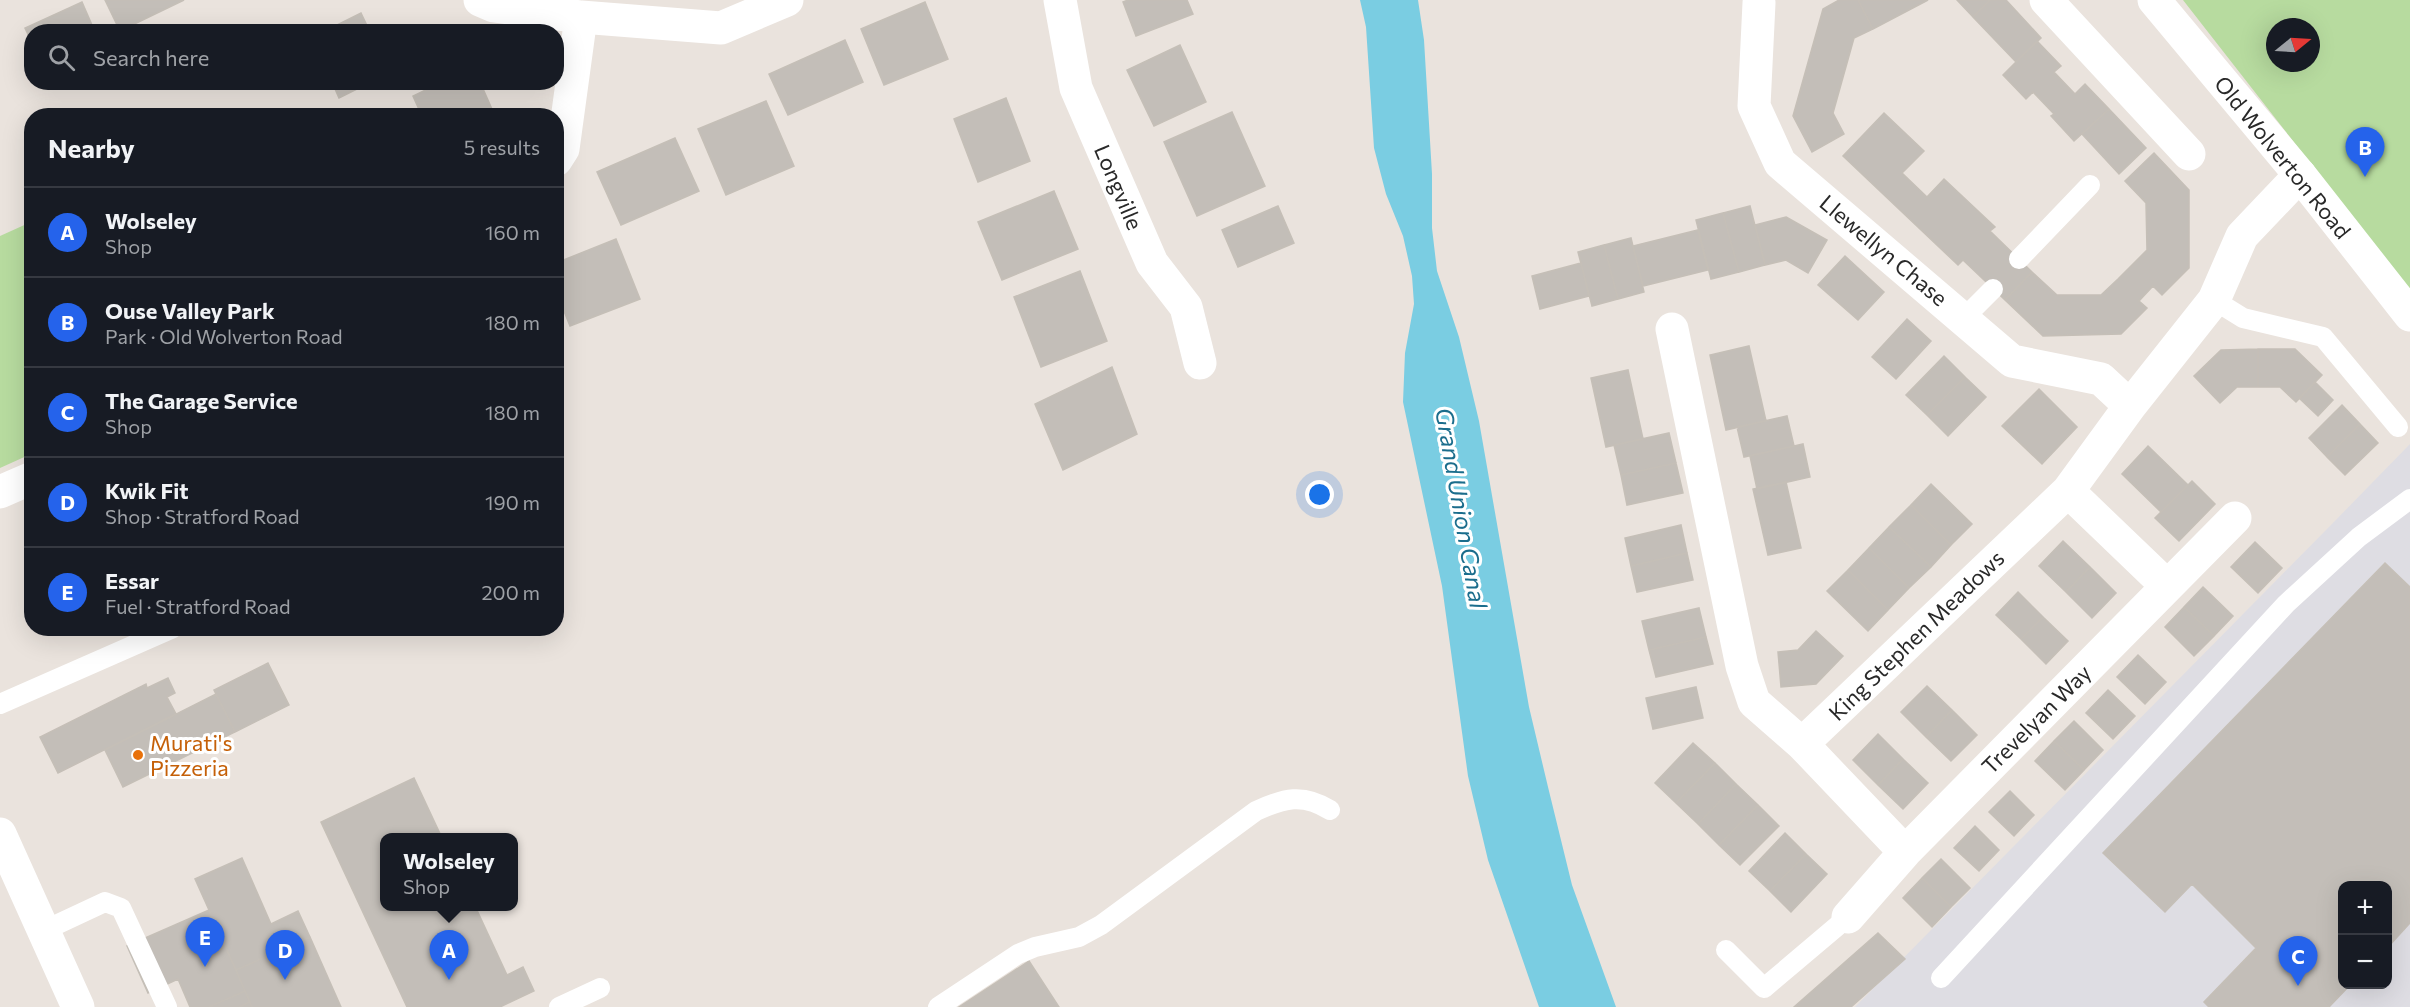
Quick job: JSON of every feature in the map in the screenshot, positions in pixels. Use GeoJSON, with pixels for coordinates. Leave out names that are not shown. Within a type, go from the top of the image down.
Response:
{"type":"FeatureCollection","features":[{"type":"Feature","properties":{"kind":"street"},"geometry":{"type":"LineString","coordinates":[[480,0],[494,6],[581,17],[721,28],[787,0]]}},
{"type":"Feature","properties":{"kind":"street","name":"Longville"},"geometry":{"type":"LineString","coordinates":[[1060,0],[1076,88],[1152,263],[1186,307],[1200,363]]}},
{"type":"Feature","properties":{"kind":"street"},"geometry":{"type":"LineString","coordinates":[[2046,0],[2189,154]]}},
{"type":"Feature","properties":{"kind":"street","name":"Old Wolverton Road"},"geometry":{"type":"LineString","coordinates":[[2154,0],[2300,175],[2410,315]]}},
{"type":"Feature","properties":{"kind":"street","name":"Llewellyn Chase"},"geometry":{"type":"LineString","coordinates":[[1755,1],[1754,106],[1780,163],[2012,361],[2101,379],[2130,406]]}},
{"type":"Feature","properties":{"kind":"street"},"geometry":{"type":"LineString","coordinates":[[564,143],[581,17]]}},
{"type":"Feature","properties":{"kind":"street","name":"King Stephen Meadows"},"geometry":{"type":"LineString","coordinates":[[1802,744],[2068,491],[2130,406],[2214,300],[2242,236],[2300,175]]}},
{"type":"Feature","properties":{"kind":"street"},"geometry":{"type":"LineString","coordinates":[[1672,329],[1742,666],[1754,702],[1802,744],[1905,852]]}},
{"type":"Feature","properties":{"kind":"street"},"geometry":{"type":"LineString","coordinates":[[0,492],[24,482]]}},
{"type":"Feature","properties":{"kind":"street"},"geometry":{"type":"LineString","coordinates":[[2068,491],[2167,586]]}},
{"type":"Feature","properties":{"kind":"street","name":"Trevelyan Way"},"geometry":{"type":"LineString","coordinates":[[1848,917],[1905,852],[2235,518]]}},
{"type":"Feature","properties":{"kind":"street"},"geometry":{"type":"LineString","coordinates":[[0,834],[78,1007]]}},
{"type":"Feature","properties":{"kind":"lane"},"geometry":{"type":"LineString","coordinates":[[2019,260],[2090,185]]}},
{"type":"Feature","properties":{"kind":"lane"},"geometry":{"type":"LineString","coordinates":[[1964,318],[1993,289]]}},
{"type":"Feature","properties":{"kind":"lane"},"geometry":{"type":"LineString","coordinates":[[2214,300],[2243,318],[2323,337],[2398,427]]}},
{"type":"Feature","properties":{"kind":"lane"},"geometry":{"type":"LineString","coordinates":[[1941,978],[2286,604],[2359,537],[2410,500]]}},
{"type":"Feature","properties":{"kind":"lane"},"geometry":{"type":"LineString","coordinates":[[0,704],[155,636]]}},
{"type":"Feature","properties":{"kind":"lane"},"geometry":{"type":"LineString","coordinates":[[938,1007],[1018,954],[1035,947],[1079,937],[1101,925],[1256,811],[1273,803],[1297,798],[1316,801],[1330,810]]}},
{"type":"Feature","properties":{"kind":"lane"},"geometry":{"type":"LineString","coordinates":[[43,932],[105,902],[121,908],[167,1007]]}},
{"type":"Feature","properties":{"kind":"lane"},"geometry":{"type":"LineString","coordinates":[[1726,950],[1764,988],[1848,917]]}},
{"type":"Feature","properties":{"kind":"lane"},"geometry":{"type":"LineString","coordinates":[[559,1007],[600,988]]}},
{"type":"Feature","properties":{"kind":"shaded area"},"geometry":{"type":"Polygon","coordinates":[[[2410,444],[2410,1007],[1855,1007],[2331,525],[2410,444]]]}},
{"type":"Feature","properties":{"kind":"green space"},"geometry":{"type":"Polygon","coordinates":[[[2183,0],[2410,0],[2410,291],[2183,0]]]}},
{"type":"Feature","properties":{"kind":"green space"},"geometry":{"type":"Polygon","coordinates":[[[24,225],[24,457],[0,468],[0,236],[24,225]]]}},
{"type":"Feature","properties":{"kind":"water","name":"Grand Union Canal"},"geometry":{"type":"Polygon","coordinates":[[[1360,0],[1418,0],[1424,40],[1432,174],[1432,228],[1437,271],[1459,337],[1479,421],[1529,707],[1548,787],[1572,885],[1616,1007],[1539,1007],[1488,860],[1468,776],[1442,586],[1403,402],[1405,353],[1414,304],[1412,276],[1403,236],[1386,194],[1374,148],[1366,27],[1360,0]]]}},
{"type":"Feature","properties":{"kind":"building"},"geometry":{"type":"Polygon","coordinates":[[[105,0],[184,0],[134,24],[117,24],[105,0]]]}},
{"type":"Feature","properties":{"kind":"building"},"geometry":{"type":"Polygon","coordinates":[[[1128,0],[1187,0],[1193,14],[1136,36],[1123,2],[1128,0]]]}},
{"type":"Feature","properties":{"kind":"building"},"geometry":{"type":"Polygon","coordinates":[[[1839,0],[1858,0],[1873,29],[1854,38],[1833,113],[1844,134],[1812,152],[1793,116],[1823,9],[1839,0]]]}},
{"type":"Feature","properties":{"kind":"building"},"geometry":{"type":"Polygon","coordinates":[[[1858,0],[1928,0],[1873,29],[1858,0]]]}},
{"type":"Feature","properties":{"kind":"building"},"geometry":{"type":"Polygon","coordinates":[[[1957,0],[1990,0],[1973,17],[1957,0]]]}},
{"type":"Feature","properties":{"kind":"building"},"geometry":{"type":"Polygon","coordinates":[[[1990,0],[2006,0],[2041,38],[2016,62],[1973,17],[1990,0]]]}},
{"type":"Feature","properties":{"kind":"building"},"geometry":{"type":"Polygon","coordinates":[[[82,2],[92,24],[34,24],[82,2]]]}},
{"type":"Feature","properties":{"kind":"building"},"geometry":{"type":"Polygon","coordinates":[[[925,2],[948,59],[884,85],[861,29],[925,2]]]}},
{"type":"Feature","properties":{"kind":"building"},"geometry":{"type":"Polygon","coordinates":[[[361,13],[366,24],[339,24],[361,13]]]}},
{"type":"Feature","properties":{"kind":"building"},"geometry":{"type":"Polygon","coordinates":[[[845,40],[863,82],[788,115],[769,74],[845,40]]]}},
{"type":"Feature","properties":{"kind":"building"},"geometry":{"type":"Polygon","coordinates":[[[2037,41],[2061,66],[2054,72],[2075,94],[2085,84],[2109,109],[2074,141],[2051,116],[2054,114],[2033,92],[2026,99],[2003,75],[2037,41]]]}},
{"type":"Feature","properties":{"kind":"building"},"geometry":{"type":"Polygon","coordinates":[[[1180,45],[1206,102],[1154,126],[1127,70],[1180,45]]]}},
{"type":"Feature","properties":{"kind":"building"},"geometry":{"type":"Polygon","coordinates":[[[336,90],[355,90],[339,98],[336,90]]]}},
{"type":"Feature","properties":{"kind":"building"},"geometry":{"type":"Polygon","coordinates":[[[425,90],[484,90],[491,108],[418,108],[413,96],[425,90]]]}},
{"type":"Feature","properties":{"kind":"building"},"geometry":{"type":"Polygon","coordinates":[[[1006,98],[1030,161],[978,182],[954,119],[1006,98]]]}},
{"type":"Feature","properties":{"kind":"building"},"geometry":{"type":"Polygon","coordinates":[[[766,101],[794,166],[726,195],[698,129],[766,101]]]}},
{"type":"Feature","properties":{"kind":"building"},"geometry":{"type":"Polygon","coordinates":[[[2109,109],[2146,148],[2119,174],[2082,134],[2109,109]]]}},
{"type":"Feature","properties":{"kind":"building"},"geometry":{"type":"Polygon","coordinates":[[[1232,112],[1265,186],[1197,216],[1164,142],[1232,112]]]}},
{"type":"Feature","properties":{"kind":"building"},"geometry":{"type":"Polygon","coordinates":[[[1884,113],[1924,151],[1902,173],[1927,197],[1944,179],[1995,227],[1990,231],[2032,272],[2005,300],[1963,260],[1958,265],[1843,156],[1884,113]]]}},
{"type":"Feature","properties":{"kind":"building"},"geometry":{"type":"Polygon","coordinates":[[[675,138],[699,191],[621,225],[597,172],[675,138]]]}},
{"type":"Feature","properties":{"kind":"building"},"geometry":{"type":"Polygon","coordinates":[[[2154,153],[2189,190],[2189,268],[2162,295],[2153,286],[2139,301],[2147,308],[2121,334],[2043,336],[2005,300],[2032,272],[2057,295],[2101,295],[2118,279],[2147,250],[2146,203],[2125,181],[2154,153]]]}},
{"type":"Feature","properties":{"kind":"building"},"geometry":{"type":"Polygon","coordinates":[[[1054,191],[1078,249],[1002,280],[978,222],[1054,191]]]}},
{"type":"Feature","properties":{"kind":"building"},"geometry":{"type":"Polygon","coordinates":[[[1278,206],[1294,243],[1238,267],[1222,230],[1278,206]]]}},
{"type":"Feature","properties":{"kind":"building"},"geometry":{"type":"Polygon","coordinates":[[[1750,206],[1765,265],[1739,272],[1723,213],[1750,206]]]}},
{"type":"Feature","properties":{"kind":"building"},"geometry":{"type":"Polygon","coordinates":[[[1723,213],[1739,272],[1711,279],[1696,220],[1723,213]]]}},
{"type":"Feature","properties":{"kind":"building"},"geometry":{"type":"Polygon","coordinates":[[[1786,217],[1827,240],[1808,273],[1786,260],[1765,265],[1755,225],[1786,217]]]}},
{"type":"Feature","properties":{"kind":"building"},"geometry":{"type":"Polygon","coordinates":[[[1698,230],[1708,270],[1643,286],[1633,246],[1698,230]]]}},
{"type":"Feature","properties":{"kind":"building"},"geometry":{"type":"Polygon","coordinates":[[[1631,238],[1644,292],[1618,299],[1604,245],[1631,238]]]}},
{"type":"Feature","properties":{"kind":"building"},"geometry":{"type":"Polygon","coordinates":[[[616,239],[640,299],[570,326],[564,311],[564,260],[616,239]]]}},
{"type":"Feature","properties":{"kind":"building"},"geometry":{"type":"Polygon","coordinates":[[[1604,245],[1618,299],[1592,306],[1578,252],[1604,245]]]}},
{"type":"Feature","properties":{"kind":"building"},"geometry":{"type":"Polygon","coordinates":[[[1845,256],[1884,292],[1858,320],[1818,285],[1845,256]]]}},
{"type":"Feature","properties":{"kind":"building"},"geometry":{"type":"Polygon","coordinates":[[[1581,263],[1589,296],[1540,309],[1532,276],[1581,263]]]}},
{"type":"Feature","properties":{"kind":"building"},"geometry":{"type":"Polygon","coordinates":[[[1080,271],[1107,341],[1041,367],[1014,297],[1080,271]]]}},
{"type":"Feature","properties":{"kind":"building"},"geometry":{"type":"Polygon","coordinates":[[[1907,319],[1931,341],[1896,379],[1872,357],[1907,319]]]}},
{"type":"Feature","properties":{"kind":"building"},"geometry":{"type":"Polygon","coordinates":[[[1749,346],[1766,421],[1726,430],[1710,355],[1749,346]]]}},
{"type":"Feature","properties":{"kind":"building"},"geometry":{"type":"Polygon","coordinates":[[[2258,349],[2258,387],[2237,387],[2220,403],[2194,376],[2221,350],[2258,349]]]}},
{"type":"Feature","properties":{"kind":"building"},"geometry":{"type":"Polygon","coordinates":[[[2258,349],[2295,349],[2322,375],[2296,402],[2280,387],[2258,387],[2258,349]]]}},
{"type":"Feature","properties":{"kind":"building"},"geometry":{"type":"Polygon","coordinates":[[[1944,356],[1965,377],[1927,415],[1906,395],[1944,356]]]}},
{"type":"Feature","properties":{"kind":"building"},"geometry":{"type":"Polygon","coordinates":[[[1112,367],[1137,434],[1063,470],[1035,404],[1112,367]]]}},
{"type":"Feature","properties":{"kind":"building"},"geometry":{"type":"Polygon","coordinates":[[[1628,370],[1643,439],[1606,447],[1591,378],[1628,370]]]}},
{"type":"Feature","properties":{"kind":"building"},"geometry":{"type":"Polygon","coordinates":[[[1965,377],[1986,397],[1948,436],[1927,415],[1965,377]]]}},
{"type":"Feature","properties":{"kind":"building"},"geometry":{"type":"Polygon","coordinates":[[[2315,382],[2333,400],[2318,416],[2299,398],[2315,382]]]}},
{"type":"Feature","properties":{"kind":"building"},"geometry":{"type":"Polygon","coordinates":[[[2039,389],[2077,427],[2042,464],[2002,426],[2039,389]]]}},
{"type":"Feature","properties":{"kind":"building"},"geometry":{"type":"Polygon","coordinates":[[[2342,405],[2360,424],[2327,457],[2309,438],[2342,405]]]}},
{"type":"Feature","properties":{"kind":"building"},"geometry":{"type":"Polygon","coordinates":[[[1787,416],[1794,446],[1744,457],[1737,427],[1787,416]]]}},
{"type":"Feature","properties":{"kind":"building"},"geometry":{"type":"Polygon","coordinates":[[[2360,424],[2378,443],[2345,475],[2327,457],[2360,424]]]}},
{"type":"Feature","properties":{"kind":"building"},"geometry":{"type":"Polygon","coordinates":[[[1669,433],[1676,463],[1621,475],[1614,445],[1669,433]]]}},
{"type":"Feature","properties":{"kind":"building"},"geometry":{"type":"Polygon","coordinates":[[[1803,444],[1810,477],[1757,489],[1750,456],[1803,444]]]}},
{"type":"Feature","properties":{"kind":"building"},"geometry":{"type":"Polygon","coordinates":[[[2148,446],[2188,485],[2161,512],[2122,474],[2148,446]]]}},
{"type":"Feature","properties":{"kind":"building"},"geometry":{"type":"Polygon","coordinates":[[[1676,463],[1683,493],[1627,505],[1621,475],[1676,463]]]}},
{"type":"Feature","properties":{"kind":"building"},"geometry":{"type":"Polygon","coordinates":[[[2192,481],[2215,504],[2179,541],[2155,518],[2192,481]]]}},
{"type":"Feature","properties":{"kind":"building"},"geometry":{"type":"Polygon","coordinates":[[[1786,482],[1801,548],[1768,555],[1753,489],[1786,482]]]}},
{"type":"Feature","properties":{"kind":"building"},"geometry":{"type":"Polygon","coordinates":[[[1931,484],[1972,524],[1951,545],[1911,505],[1931,484]]]}},
{"type":"Feature","properties":{"kind":"building"},"geometry":{"type":"Polygon","coordinates":[[[1911,505],[1951,545],[1931,567],[1889,527],[1911,505]]]}},
{"type":"Feature","properties":{"kind":"building"},"geometry":{"type":"Polygon","coordinates":[[[1681,525],[1687,553],[1631,566],[1625,538],[1681,525]]]}},
{"type":"Feature","properties":{"kind":"building"},"geometry":{"type":"Polygon","coordinates":[[[1889,527],[1931,567],[1909,588],[1869,548],[1889,527]]]}},
{"type":"Feature","properties":{"kind":"building"},"geometry":{"type":"Polygon","coordinates":[[[2063,541],[2090,567],[2066,592],[2039,566],[2063,541]]]}},
{"type":"Feature","properties":{"kind":"building"},"geometry":{"type":"Polygon","coordinates":[[[2255,542],[2282,568],[2258,593],[2231,567],[2255,542]]]}},
{"type":"Feature","properties":{"kind":"building"},"geometry":{"type":"Polygon","coordinates":[[[1869,548],[1909,588],[1888,610],[1848,570],[1869,548]]]}},
{"type":"Feature","properties":{"kind":"building"},"geometry":{"type":"Polygon","coordinates":[[[1687,553],[1693,580],[1637,592],[1631,566],[1687,553]]]}},
{"type":"Feature","properties":{"kind":"building"},"geometry":{"type":"Polygon","coordinates":[[[2385,563],[2410,587],[2410,923],[2392,943],[2392,881],[2338,881],[2338,989],[2346,989],[2329,1007],[2209,1007],[2204,1002],[2256,948],[2192,884],[2165,912],[2103,853],[2385,563]]]}},
{"type":"Feature","properties":{"kind":"building"},"geometry":{"type":"Polygon","coordinates":[[[2090,567],[2116,593],[2092,618],[2066,592],[2090,567]]]}},
{"type":"Feature","properties":{"kind":"building"},"geometry":{"type":"Polygon","coordinates":[[[1848,570],[1888,610],[1868,631],[1827,591],[1848,570]]]}},
{"type":"Feature","properties":{"kind":"building"},"geometry":{"type":"Polygon","coordinates":[[[2203,587],[2233,616],[2214,636],[2184,607],[2203,587]]]}},
{"type":"Feature","properties":{"kind":"building"},"geometry":{"type":"Polygon","coordinates":[[[2018,592],[2043,617],[2021,639],[1996,615],[2018,592]]]}},
{"type":"Feature","properties":{"kind":"building"},"geometry":{"type":"Polygon","coordinates":[[[2184,607],[2214,636],[2194,656],[2165,627],[2184,607]]]}},
{"type":"Feature","properties":{"kind":"building"},"geometry":{"type":"Polygon","coordinates":[[[1699,608],[1706,637],[1649,650],[1642,621],[1699,608]]]}},
{"type":"Feature","properties":{"kind":"building"},"geometry":{"type":"Polygon","coordinates":[[[2043,617],[2068,641],[2046,664],[2021,639],[2043,617]]]}},
{"type":"Feature","properties":{"kind":"building"},"geometry":{"type":"Polygon","coordinates":[[[1816,631],[1843,656],[1816,684],[1781,687],[1778,652],[1798,650],[1816,631]]]}},
{"type":"Feature","properties":{"kind":"building"},"geometry":{"type":"Polygon","coordinates":[[[1706,637],[1713,664],[1656,677],[1649,650],[1706,637]]]}},
{"type":"Feature","properties":{"kind":"building"},"geometry":{"type":"Polygon","coordinates":[[[2138,655],[2166,682],[2145,704],[2117,677],[2138,655]]]}},
{"type":"Feature","properties":{"kind":"building"},"geometry":{"type":"Polygon","coordinates":[[[268,663],[289,705],[235,732],[214,690],[268,663]]]}},
{"type":"Feature","properties":{"kind":"building"},"geometry":{"type":"Polygon","coordinates":[[[168,678],[175,693],[167,697],[176,714],[58,773],[40,737],[146,684],[147,688],[168,678]]]}},
{"type":"Feature","properties":{"kind":"building"},"geometry":{"type":"Polygon","coordinates":[[[1927,686],[1952,710],[1926,737],[1901,712],[1927,686]]]}},
{"type":"Feature","properties":{"kind":"building"},"geometry":{"type":"Polygon","coordinates":[[[1696,687],[1703,718],[1653,729],[1646,698],[1696,687]]]}},
{"type":"Feature","properties":{"kind":"building"},"geometry":{"type":"Polygon","coordinates":[[[2108,690],[2135,716],[2113,739],[2086,713],[2108,690]]]}},
{"type":"Feature","properties":{"kind":"building"},"geometry":{"type":"Polygon","coordinates":[[[216,694],[235,732],[123,787],[105,750],[216,694]]]}},
{"type":"Feature","properties":{"kind":"building"},"geometry":{"type":"Polygon","coordinates":[[[1952,710],[1977,735],[1951,761],[1926,737],[1952,710]]]}},
{"type":"Feature","properties":{"kind":"building"},"geometry":{"type":"Polygon","coordinates":[[[2074,721],[2103,750],[2084,770],[2054,741],[2074,721]]]}},
{"type":"Feature","properties":{"kind":"building"},"geometry":{"type":"Polygon","coordinates":[[[1878,734],[1903,759],[1878,785],[1853,760],[1878,734]]]}},
{"type":"Feature","properties":{"kind":"building"},"geometry":{"type":"Polygon","coordinates":[[[2054,741],[2084,770],[2065,790],[2035,761],[2054,741]]]}},
{"type":"Feature","properties":{"kind":"building"},"geometry":{"type":"Polygon","coordinates":[[[1693,743],[1715,763],[1676,803],[1655,783],[1693,743]]]}},
{"type":"Feature","properties":{"kind":"building"},"geometry":{"type":"Polygon","coordinates":[[[1903,759],[1928,783],[1903,809],[1878,785],[1903,759]]]}},
{"type":"Feature","properties":{"kind":"building"},"geometry":{"type":"Polygon","coordinates":[[[1715,763],[1736,784],[1698,824],[1676,803],[1715,763]]]}},
{"type":"Feature","properties":{"kind":"building"},"geometry":{"type":"Polygon","coordinates":[[[414,778],[440,833],[380,833],[380,911],[477,911],[507,975],[523,967],[534,991],[500,1007],[407,1007],[321,822],[414,778]]]}},
{"type":"Feature","properties":{"kind":"building"},"geometry":{"type":"Polygon","coordinates":[[[1736,784],[1758,805],[1719,845],[1698,824],[1736,784]]]}},
{"type":"Feature","properties":{"kind":"building"},"geometry":{"type":"Polygon","coordinates":[[[2010,791],[2034,815],[2014,836],[1989,812],[2010,791]]]}},
{"type":"Feature","properties":{"kind":"building"},"geometry":{"type":"Polygon","coordinates":[[[1758,805],[1779,826],[1740,865],[1719,845],[1758,805]]]}},
{"type":"Feature","properties":{"kind":"building"},"geometry":{"type":"Polygon","coordinates":[[[1975,826],[1999,850],[1979,871],[1954,848],[1975,826]]]}},
{"type":"Feature","properties":{"kind":"building"},"geometry":{"type":"Polygon","coordinates":[[[1785,833],[1806,854],[1770,891],[1749,871],[1785,833]]]}},
{"type":"Feature","properties":{"kind":"building"},"geometry":{"type":"Polygon","coordinates":[[[1806,854],[1827,874],[1791,912],[1770,891],[1806,854]]]}},
{"type":"Feature","properties":{"kind":"building"},"geometry":{"type":"Polygon","coordinates":[[[242,858],[271,924],[298,911],[310,937],[236,970],[195,879],[242,858]]]}},
{"type":"Feature","properties":{"kind":"building"},"geometry":{"type":"Polygon","coordinates":[[[1941,859],[1970,888],[1951,907],[1922,878],[1941,859]]]}},
{"type":"Feature","properties":{"kind":"building"},"geometry":{"type":"Polygon","coordinates":[[[1922,878],[1951,907],[1932,927],[1903,898],[1922,878]]]}},
{"type":"Feature","properties":{"kind":"building"},"geometry":{"type":"Polygon","coordinates":[[[209,910],[250,1002],[239,1007],[190,1007],[178,979],[148,993],[127,946],[209,910]]]}},
{"type":"Feature","properties":{"kind":"building"},"geometry":{"type":"Polygon","coordinates":[[[1878,933],[1905,959],[1851,1007],[1794,1007],[1878,933]]]}},
{"type":"Feature","properties":{"kind":"building"},"geometry":{"type":"Polygon","coordinates":[[[310,937],[341,1007],[252,1007],[236,970],[310,937]]]}},
{"type":"Feature","properties":{"kind":"building"},"geometry":{"type":"Polygon","coordinates":[[[1029,961],[1059,1007],[959,1007],[1029,961]]]}},
{"type":"Feature","properties":{"kind":"building"},"geometry":{"type":"Polygon","coordinates":[[[245,991],[252,1007],[209,1007],[245,991]]]}},
{"type":"Feature","properties":{"kind":"place","name":"Ouse Valley Park"},"geometry":{"type":"Point","coordinates":[2365,177]}},
{"type":"Feature","properties":{"kind":"place","name":"Murati's Pizzeria"},"geometry":{"type":"Point","coordinates":[138,755]}},
{"type":"Feature","properties":{"kind":"place","name":"Essar"},"geometry":{"type":"Point","coordinates":[205,967]}},
{"type":"Feature","properties":{"kind":"place","name":"Kwik Fit"},"geometry":{"type":"Point","coordinates":[285,980]}},
{"type":"Feature","properties":{"kind":"place","name":"Wolseley"},"geometry":{"type":"Point","coordinates":[449,980]}},
{"type":"Feature","properties":{"kind":"place","name":"The Garage Service"},"geometry":{"type":"Point","coordinates":[2298,986]}}]}
